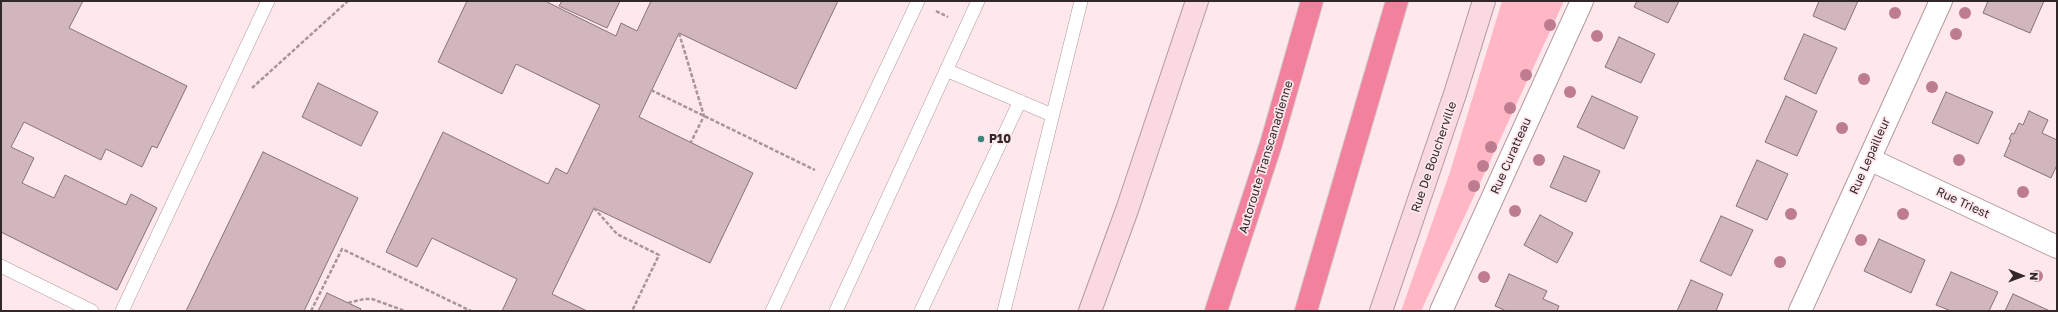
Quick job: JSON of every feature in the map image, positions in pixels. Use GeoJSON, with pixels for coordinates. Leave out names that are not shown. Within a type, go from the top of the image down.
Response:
{"type":"FeatureCollection","features":[{"type":"Feature","properties":{"kind":"highway","name":"Autoroute Transcanadienne"},"geometry":{"type":"LineString","coordinates":[[1216,311],[1268,151],[1312,1]]}},
{"type":"Feature","properties":{"kind":"highway"},"geometry":{"type":"LineString","coordinates":[[1306,311],[1397,1]]}},
{"type":"Feature","properties":{"kind":"main road"},"geometry":{"type":"LineString","coordinates":[[1090,311],[1127,210],[1197,1]]}},
{"type":"Feature","properties":{"kind":"main road","name":"Rue De Boucherville"},"geometry":{"type":"LineString","coordinates":[[1381,311],[1455,94],[1484,1]]}},
{"type":"Feature","properties":{"kind":"street","name":"Rue Curatteau"},"geometry":{"type":"LineString","coordinates":[[1441,311],[1582,1]]}},
{"type":"Feature","properties":{"kind":"street","name":"Rue Lepailleur"},"geometry":{"type":"LineString","coordinates":[[1800,311],[1941,1]]}},
{"type":"Feature","properties":{"kind":"street","name":"Rue Triest"},"geometry":{"type":"LineString","coordinates":[[1869,160],[2057,247]]}},
{"type":"Feature","properties":{"kind":"lane"},"geometry":{"type":"LineString","coordinates":[[122,311],[268,1]]}},
{"type":"Feature","properties":{"kind":"lane"},"geometry":{"type":"LineString","coordinates":[[772,311],[918,1]]}},
{"type":"Feature","properties":{"kind":"lane"},"geometry":{"type":"LineString","coordinates":[[836,311],[978,1]]}},
{"type":"Feature","properties":{"kind":"lane"},"geometry":{"type":"LineString","coordinates":[[1004,311],[1081,1]]}},
{"type":"Feature","properties":{"kind":"lane"},"geometry":{"type":"LineString","coordinates":[[946,70],[1052,115]]}},
{"type":"Feature","properties":{"kind":"lane"},"geometry":{"type":"LineString","coordinates":[[921,311],[1020,101]]}},
{"type":"Feature","properties":{"kind":"lane"},"geometry":{"type":"LineString","coordinates":[[1,266],[92,311]]}},
{"type":"Feature","properties":{"kind":"path"},"geometry":{"type":"LineString","coordinates":[[250,90],[348,1]]}},
{"type":"Feature","properties":{"kind":"path"},"geometry":{"type":"LineString","coordinates":[[931,9],[949,18],[946,23]]}},
{"type":"Feature","properties":{"kind":"path"},"geometry":{"type":"LineString","coordinates":[[679,33],[704,116],[691,142]]}},
{"type":"Feature","properties":{"kind":"path"},"geometry":{"type":"LineString","coordinates":[[652,90],[820,172]]}},
{"type":"Feature","properties":{"kind":"path"},"geometry":{"type":"LineString","coordinates":[[594,208],[617,234],[658,255],[632,311]]}},
{"type":"Feature","properties":{"kind":"path"},"geometry":{"type":"LineString","coordinates":[[311,311],[342,249],[471,311]]}},
{"type":"Feature","properties":{"kind":"path"},"geometry":{"type":"LineString","coordinates":[[348,303],[364,299],[372,300],[405,311]]}},
{"type":"Feature","properties":{"kind":"shaded area"},"geometry":{"type":"Polygon","coordinates":[[[1502,1],[1564,1],[1421,311],[1401,311],[1450,172],[1502,1]]]}},
{"type":"Feature","properties":{"kind":"building"},"geometry":{"type":"Polygon","coordinates":[[[1,1],[83,1],[69,28],[187,86],[157,148],[152,146],[142,167],[106,149],[101,160],[24,122],[11,147],[34,158],[22,183],[54,198],[65,175],[126,205],[131,194],[157,208],[117,290],[1,232],[1,1]]]}},
{"type":"Feature","properties":{"kind":"building"},"geometry":{"type":"Polygon","coordinates":[[[467,1],[548,1],[547,2],[616,36],[621,23],[637,31],[651,1],[838,1],[796,89],[679,33],[639,117],[753,173],[710,263],[594,208],[552,294],[587,311],[502,311],[517,279],[432,238],[417,267],[386,252],[443,132],[548,184],[556,168],[567,174],[600,105],[516,64],[502,94],[438,62],[467,1]]]}},
{"type":"Feature","properties":{"kind":"building"},"geometry":{"type":"Polygon","coordinates":[[[562,1],[620,1],[607,28],[559,6],[562,1]]]}},
{"type":"Feature","properties":{"kind":"building"},"geometry":{"type":"Polygon","coordinates":[[[1637,1],[1679,1],[1668,23],[1634,7],[1637,1]]]}},
{"type":"Feature","properties":{"kind":"building"},"geometry":{"type":"Polygon","coordinates":[[[1819,1],[1858,1],[1845,30],[1813,16],[1819,1]]]}},
{"type":"Feature","properties":{"kind":"building"},"geometry":{"type":"Polygon","coordinates":[[[1988,1],[2044,1],[2030,33],[1983,13],[1988,1]]]}},
{"type":"Feature","properties":{"kind":"building"},"geometry":{"type":"Polygon","coordinates":[[[1804,34],[1837,48],[1816,94],[1784,79],[1804,34]]]}},
{"type":"Feature","properties":{"kind":"building"},"geometry":{"type":"Polygon","coordinates":[[[1619,37],[1655,54],[1641,83],[1605,67],[1619,37]]]}},
{"type":"Feature","properties":{"kind":"building"},"geometry":{"type":"Polygon","coordinates":[[[318,83],[378,112],[361,146],[302,117],[318,83]]]}},
{"type":"Feature","properties":{"kind":"building"},"geometry":{"type":"Polygon","coordinates":[[[1946,92],[1993,112],[1978,144],[1932,123],[1946,92]]]}},
{"type":"Feature","properties":{"kind":"building"},"geometry":{"type":"Polygon","coordinates":[[[1592,96],[1638,117],[1624,149],[1577,127],[1592,96]]]}},
{"type":"Feature","properties":{"kind":"building"},"geometry":{"type":"Polygon","coordinates":[[[1786,96],[1817,111],[1797,156],[1765,142],[1786,96]]]}},
{"type":"Feature","properties":{"kind":"building"},"geometry":{"type":"Polygon","coordinates":[[[2029,111],[2048,120],[2042,133],[2057,140],[2057,165],[2051,178],[2004,156],[2011,140],[2009,139],[2012,133],[2014,134],[2019,123],[2023,125],[2029,111]]]}},
{"type":"Feature","properties":{"kind":"building"},"geometry":{"type":"Polygon","coordinates":[[[263,152],[358,198],[304,311],[186,311],[263,152]]]}},
{"type":"Feature","properties":{"kind":"building"},"geometry":{"type":"Polygon","coordinates":[[[1564,156],[1600,171],[1586,202],[1550,187],[1564,156]]]}},
{"type":"Feature","properties":{"kind":"building"},"geometry":{"type":"Polygon","coordinates":[[[1757,160],[1788,174],[1767,220],[1736,206],[1757,160]]]}},
{"type":"Feature","properties":{"kind":"building"},"geometry":{"type":"Polygon","coordinates":[[[1540,215],[1573,233],[1557,263],[1524,245],[1540,215]]]}},
{"type":"Feature","properties":{"kind":"building"},"geometry":{"type":"Polygon","coordinates":[[[1721,216],[1753,230],[1731,276],[1700,261],[1721,216]]]}},
{"type":"Feature","properties":{"kind":"building"},"geometry":{"type":"Polygon","coordinates":[[[1879,239],[1925,260],[1911,293],[1864,271],[1879,239]]]}},
{"type":"Feature","properties":{"kind":"building"},"geometry":{"type":"Polygon","coordinates":[[[1951,272],[1998,292],[1989,311],[1951,311],[1936,305],[1951,272]]]}},
{"type":"Feature","properties":{"kind":"building"},"geometry":{"type":"Polygon","coordinates":[[[1509,274],[1547,291],[1543,299],[1559,306],[1557,311],[1506,311],[1495,306],[1509,274]]]}},
{"type":"Feature","properties":{"kind":"building"},"geometry":{"type":"Polygon","coordinates":[[[1691,280],[1723,294],[1716,311],[1677,311],[1691,280]]]}},
{"type":"Feature","properties":{"kind":"building"},"geometry":{"type":"Polygon","coordinates":[[[327,293],[361,309],[360,311],[318,311],[327,293]]]}},
{"type":"Feature","properties":{"kind":"building"},"geometry":{"type":"Polygon","coordinates":[[[2013,294],[2050,311],[2005,311],[2013,294]]]}},
{"type":"Feature","properties":{"kind":"place","name":"P10"},"geometry":{"type":"Point","coordinates":[981,139]}}]}
